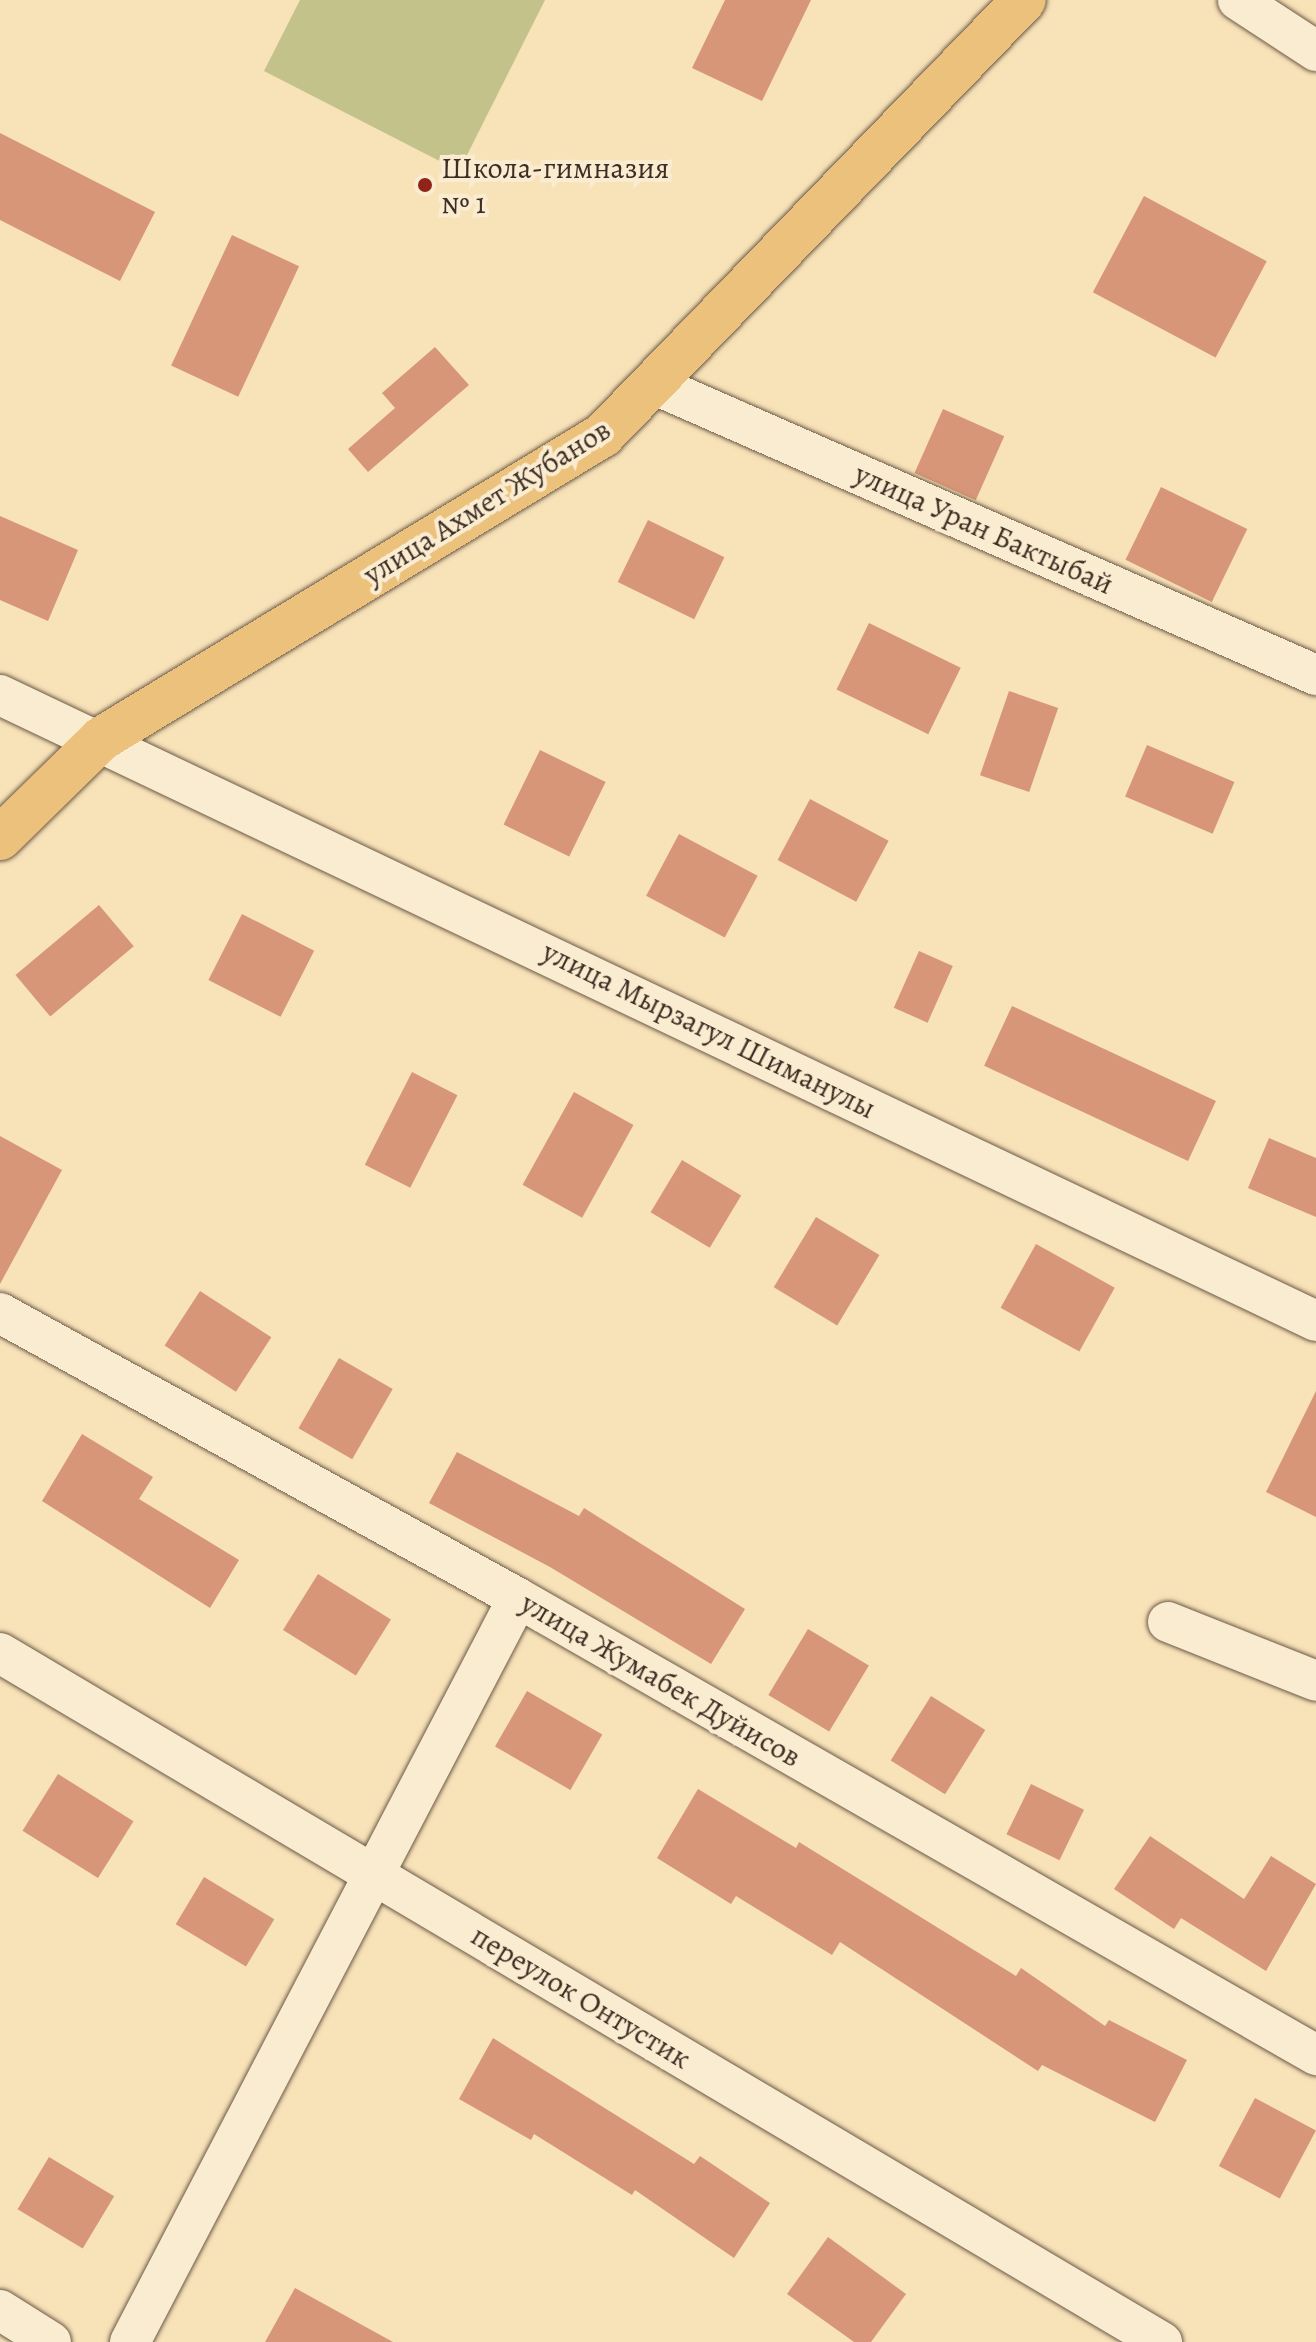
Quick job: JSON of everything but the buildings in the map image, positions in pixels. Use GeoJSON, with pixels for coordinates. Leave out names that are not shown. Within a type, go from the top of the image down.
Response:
{"type":"FeatureCollection","features":[{"type":"Feature","properties":{"kind":"main road","name":"улица Ахмет Жубанов"},"geometry":{"type":"LineString","coordinates":[[0,838],[101,739],[603,435],[1024,0]]}},
{"type":"Feature","properties":{"kind":"street"},"geometry":{"type":"LineString","coordinates":[[1238,0],[1316,51]]}},
{"type":"Feature","properties":{"kind":"street","name":"улица Уран Бактыбай"},"geometry":{"type":"LineString","coordinates":[[653,384],[1316,675]]}},
{"type":"Feature","properties":{"kind":"street","name":"улица Мырзагул Шиманулы"},"geometry":{"type":"LineString","coordinates":[[0,695],[101,739],[1316,1321]]}},
{"type":"Feature","properties":{"kind":"street","name":"улица Жумабек Дуйисов"},"geometry":{"type":"LineString","coordinates":[[0,1313],[518,1598],[1316,2055]]}},
{"type":"Feature","properties":{"kind":"street"},"geometry":{"type":"LineString","coordinates":[[130,2342],[370,1872],[518,1598]]}},
{"type":"Feature","properties":{"kind":"street"},"geometry":{"type":"LineString","coordinates":[[1168,1622],[1316,1681]]}},
{"type":"Feature","properties":{"kind":"street","name":"переулок Онтустик"},"geometry":{"type":"LineString","coordinates":[[0,1653],[1162,2342]]}},
{"type":"Feature","properties":{"kind":"street"},"geometry":{"type":"LineString","coordinates":[[0,2310],[51,2342]]}},
{"type":"Feature","properties":{"kind":"shaded area"},"geometry":{"type":"Polygon","coordinates":[[[300,0],[545,0],[459,171],[264,71],[300,0]]]}},
{"type":"Feature","properties":{"kind":"place","name":"Школа-гимназия № 1"},"geometry":{"type":"Point","coordinates":[425,185]}}]}
